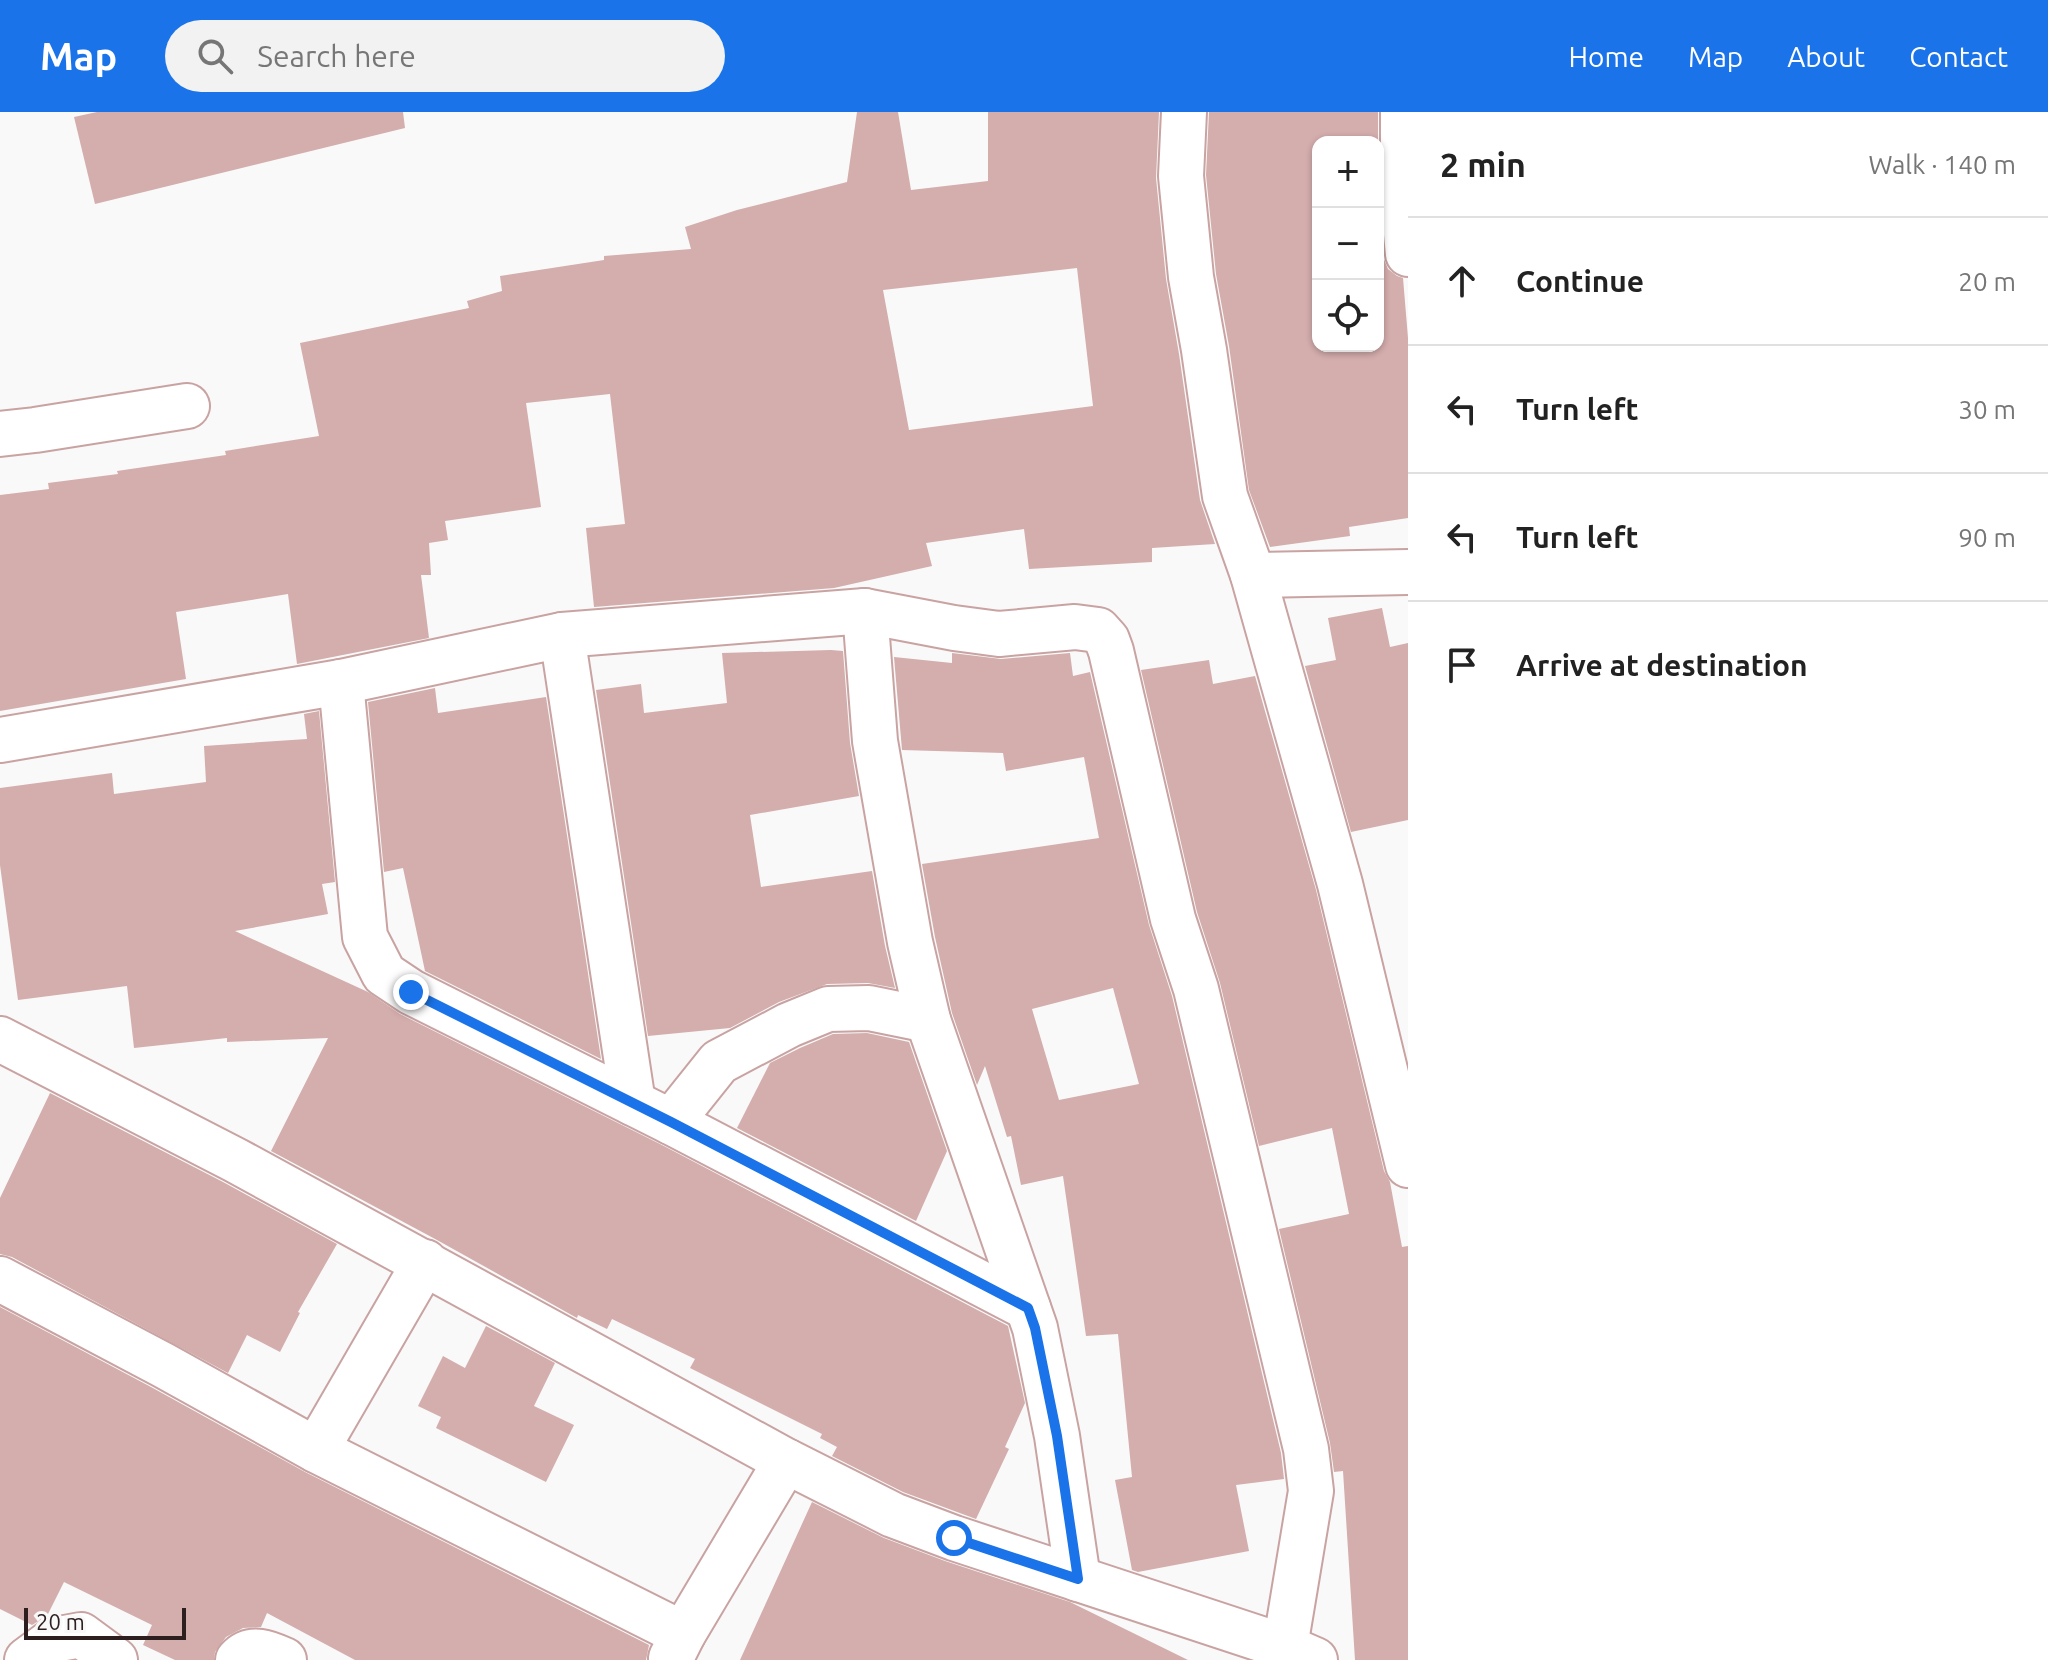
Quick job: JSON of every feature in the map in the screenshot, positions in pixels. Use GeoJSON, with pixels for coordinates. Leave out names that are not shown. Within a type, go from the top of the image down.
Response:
{"type":"FeatureCollection","features":[{"type":"Feature","properties":{"kind":"street"},"geometry":{"type":"LineString","coordinates":[[1184,112],[1181,176],[1191,277],[1225,496],[1253,575],[1340,884],[1408,1165]]}},
{"type":"Feature","properties":{"kind":"street"},"geometry":{"type":"LineString","coordinates":[[1403,112],[1403,203],[1408,254]]}},
{"type":"Feature","properties":{"kind":"street"},"geometry":{"type":"LineString","coordinates":[[0,434],[187,406]]}},
{"type":"Feature","properties":{"kind":"street"},"geometry":{"type":"LineString","coordinates":[[1253,575],[1408,572]]}},
{"type":"Feature","properties":{"kind":"street"},"geometry":{"type":"LineString","coordinates":[[865,611],[875,741],[910,942],[928,1020],[1035,1328],[1057,1436],[1078,1579]]}},
{"type":"Feature","properties":{"kind":"street"},"geometry":{"type":"LineString","coordinates":[[0,740],[341,682],[562,635],[865,611],[999,634],[1075,627],[1098,630],[1107,640],[1173,919],[1196,989],[1306,1449],[1311,1491],[1293,1656],[893,1515],[786,1461],[235,1160],[3,1048]]}},
{"type":"Feature","properties":{"kind":"street"},"geometry":{"type":"LineString","coordinates":[[562,635],[652,1113]]}},
{"type":"Feature","properties":{"kind":"street"},"geometry":{"type":"LineString","coordinates":[[341,682],[365,937],[384,974],[411,992],[1028,1308]]}},
{"type":"Feature","properties":{"kind":"street"},"geometry":{"type":"LineString","coordinates":[[652,1113],[719,1062],[789,1025],[828,1009],[869,1008],[928,1020]]}},
{"type":"Feature","properties":{"kind":"street"},"geometry":{"type":"LineString","coordinates":[[316,1450],[425,1262]]}},
{"type":"Feature","properties":{"kind":"street"},"geometry":{"type":"LineString","coordinates":[[0,1279],[677,1647],[786,1461]]}},
{"type":"Feature","properties":{"kind":"street"},"geometry":{"type":"LineString","coordinates":[[27,1660],[54,1640],[81,1635],[115,1660]]}},
{"type":"Feature","properties":{"kind":"street"},"geometry":{"type":"LineString","coordinates":[[238,1660],[241,1655],[266,1651],[284,1660]]}},
{"type":"Feature","properties":{"kind":"building"},"geometry":{"type":"Polygon","coordinates":[[[97,112],[403,112],[405,128],[95,204],[74,117],[97,112]]]}},
{"type":"Feature","properties":{"kind":"building"},"geometry":{"type":"Polygon","coordinates":[[[857,112],[898,112],[911,190],[988,181],[988,112],[1159,112],[1156,178],[1166,279],[1200,500],[1215,544],[1152,548],[1152,562],[1029,569],[1024,529],[926,543],[932,566],[834,588],[594,607],[586,528],[625,524],[610,394],[526,403],[541,507],[445,521],[448,540],[429,543],[431,575],[421,575],[429,638],[297,664],[288,594],[176,612],[186,679],[0,711],[0,495],[49,489],[48,483],[118,474],[117,471],[226,455],[225,451],[319,436],[300,343],[469,308],[467,301],[502,291],[500,276],[604,260],[604,256],[691,249],[685,227],[737,210],[847,182],[857,112]],[[1077,268],[883,290],[909,430],[1093,406],[1077,268]]]}},
{"type":"Feature","properties":{"kind":"building"},"geometry":{"type":"Polygon","coordinates":[[[1209,112],[1378,112],[1378,136],[1312,136],[1312,352],[1384,352],[1384,259],[1388,269],[1403,278],[1408,338],[1408,518],[1349,527],[1350,536],[1270,547],[1249,490],[1216,274],[1206,175],[1209,112]]]}},
{"type":"Feature","properties":{"kind":"building"},"geometry":{"type":"Polygon","coordinates":[[[1382,608],[1390,647],[1408,643],[1408,820],[1351,832],[1305,666],[1336,660],[1328,618],[1382,608]]]}},
{"type":"Feature","properties":{"kind":"building"},"geometry":{"type":"Polygon","coordinates":[[[843,651],[850,743],[859,796],[750,815],[761,887],[872,871],[895,988],[868,983],[827,984],[779,1002],[730,1028],[648,1036],[596,690],[641,684],[644,713],[727,703],[722,653],[843,651]]]}},
{"type":"Feature","properties":{"kind":"building"},"geometry":{"type":"Polygon","coordinates":[[[952,653],[1001,659],[1070,653],[1073,676],[1090,672],[1149,925],[1172,996],[1281,1453],[1284,1479],[1236,1485],[1249,1551],[1138,1572],[1132,1570],[1115,1480],[1132,1477],[1118,1334],[1086,1336],[1063,1176],[1021,1185],[1011,1136],[1007,1137],[985,1066],[977,1085],[952,1013],[922,864],[1099,838],[1084,757],[1006,771],[1003,753],[902,750],[894,657],[952,663],[952,653]],[[1113,988],[1032,1009],[1059,1100],[1139,1084],[1113,988]]]}},
{"type":"Feature","properties":{"kind":"building"},"geometry":{"type":"Polygon","coordinates":[[[1209,660],[1213,684],[1255,676],[1316,890],[1384,1171],[1390,1182],[1402,1247],[1408,1246],[1408,1660],[1355,1660],[1343,1471],[1334,1472],[1330,1443],[1279,1229],[1349,1214],[1332,1128],[1259,1146],[1220,983],[1197,912],[1141,670],[1209,660]]]}},
{"type":"Feature","properties":{"kind":"building"},"geometry":{"type":"Polygon","coordinates":[[[435,688],[438,713],[546,697],[601,1059],[425,971],[403,868],[384,872],[368,702],[435,688]]]}},
{"type":"Feature","properties":{"kind":"building"},"geometry":{"type":"Polygon","coordinates":[[[319,711],[335,882],[322,884],[328,914],[235,931],[368,992],[400,1014],[660,1144],[1008,1326],[1025,1403],[1005,1447],[1009,1449],[976,1519],[903,1492],[832,1456],[837,1447],[820,1438],[822,1434],[690,1368],[695,1359],[612,1319],[607,1329],[578,1315],[577,1318],[271,1151],[328,1038],[227,1042],[227,1038],[134,1048],[127,986],[18,1000],[0,865],[0,788],[112,773],[114,794],[206,782],[204,746],[307,739],[304,714],[319,711]]]}},
{"type":"Feature","properties":{"kind":"building"},"geometry":{"type":"Polygon","coordinates":[[[867,1033],[909,1042],[947,1151],[916,1221],[737,1128],[770,1063],[833,1034],[867,1033]]]}},
{"type":"Feature","properties":{"kind":"building"},"geometry":{"type":"Polygon","coordinates":[[[50,1093],[337,1244],[298,1312],[280,1352],[247,1335],[228,1373],[12,1257],[0,1254],[0,1198],[50,1093]]]}},
{"type":"Feature","properties":{"kind":"building"},"geometry":{"type":"Polygon","coordinates":[[[0,1307],[305,1472],[649,1645],[646,1660],[355,1660],[267,1613],[261,1627],[243,1628],[226,1637],[215,1652],[214,1660],[175,1660],[143,1645],[152,1625],[64,1582],[47,1616],[32,1625],[0,1609],[0,1307]]]}},
{"type":"Feature","properties":{"kind":"building"},"geometry":{"type":"Polygon","coordinates":[[[486,1326],[555,1363],[534,1406],[574,1425],[546,1482],[436,1428],[441,1417],[418,1406],[443,1356],[465,1368],[486,1326]]]}},
{"type":"Feature","properties":{"kind":"building"},"geometry":{"type":"Polygon","coordinates":[[[812,1502],[884,1538],[1070,1602],[1188,1660],[740,1660],[812,1502]]]}},
{"type":"Feature","properties":{"kind":"route"},"geometry":{"type":"LineString","coordinates":[[411,992],[671,1122],[1028,1308],[1035,1328],[1057,1436],[1078,1579],[954,1538]]}}]}
